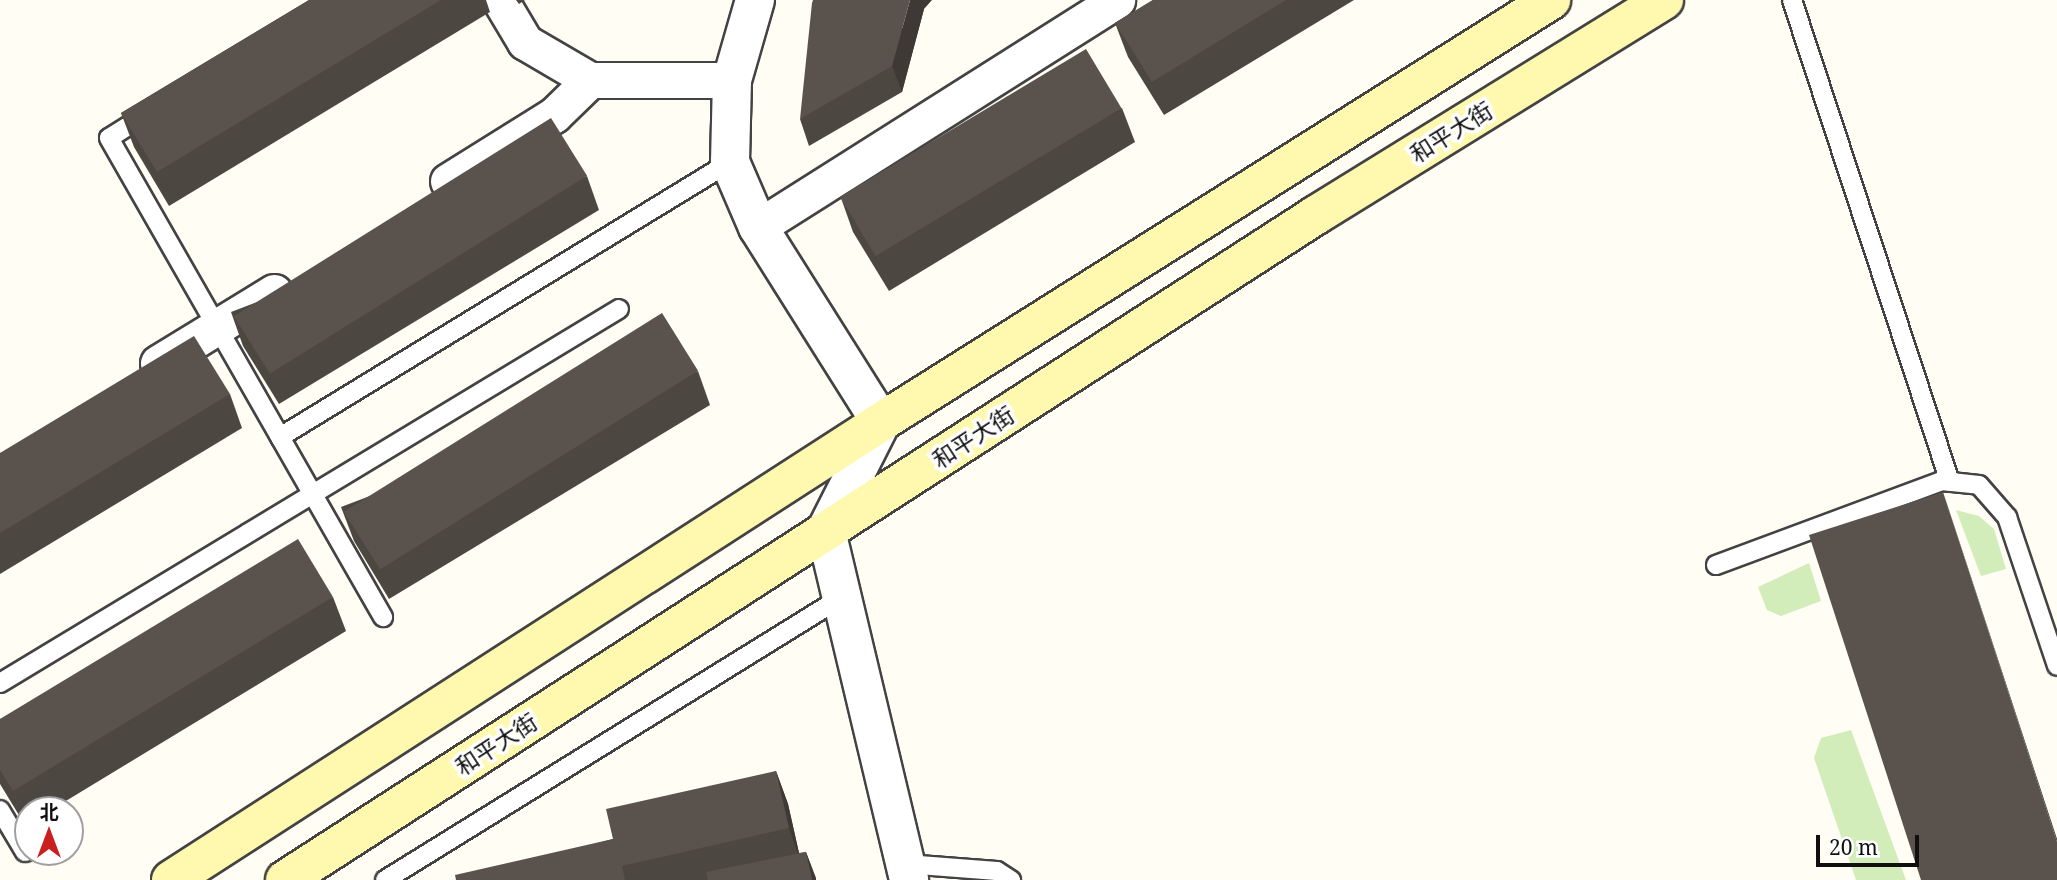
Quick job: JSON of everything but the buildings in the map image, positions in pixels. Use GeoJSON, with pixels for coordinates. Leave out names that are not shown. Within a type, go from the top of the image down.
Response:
{"type":"FeatureCollection","features":[{"type":"Feature","properties":{"kind":"main road"},"geometry":{"type":"LineString","coordinates":[[172,880],[881,422],[1551,0]]}},
{"type":"Feature","properties":{"kind":"main road","name":"和平大街"},"geometry":{"type":"LineString","coordinates":[[285,880],[1316,215],[1664,0]]}},
{"type":"Feature","properties":{"kind":"street"},"geometry":{"type":"LineString","coordinates":[[500,0],[526,42],[590,80],[732,80]]}},
{"type":"Feature","properties":{"kind":"street"},"geometry":{"type":"LineString","coordinates":[[755,0],[732,80],[730,162],[758,227],[881,422],[826,531],[907,872]]}},
{"type":"Feature","properties":{"kind":"street"},"geometry":{"type":"LineString","coordinates":[[758,227],[1105,3]]}},
{"type":"Feature","properties":{"kind":"street"},"geometry":{"type":"LineString","coordinates":[[426,196],[554,115],[590,80]]}},
{"type":"Feature","properties":{"kind":"street"},"geometry":{"type":"LineString","coordinates":[[125,383],[298,276]]}},
{"type":"Feature","properties":{"kind":"lane"},"geometry":{"type":"LineString","coordinates":[[1792,0],[1950,482]]}},
{"type":"Feature","properties":{"kind":"lane"},"geometry":{"type":"LineString","coordinates":[[155,109],[109,138],[383,617]]}},
{"type":"Feature","properties":{"kind":"lane"},"geometry":{"type":"LineString","coordinates":[[281,437],[730,162]]}},
{"type":"Feature","properties":{"kind":"lane"},"geometry":{"type":"LineString","coordinates":[[0,683],[312,491],[619,309]]}},
{"type":"Feature","properties":{"kind":"lane"},"geometry":{"type":"LineString","coordinates":[[1716,565],[1950,482],[1979,485],[2007,517],[2057,666]]}},
{"type":"Feature","properties":{"kind":"lane"},"geometry":{"type":"LineString","coordinates":[[385,880],[842,597]]}},
{"type":"Feature","properties":{"kind":"lane"},"geometry":{"type":"LineString","coordinates":[[0,810],[14,834]]}},
{"type":"Feature","properties":{"kind":"lane"},"geometry":{"type":"LineString","coordinates":[[907,872],[998,871],[1011,880]]}},
{"type":"Feature","properties":{"kind":"green space"},"geometry":{"type":"Polygon","coordinates":[[[1956,510],[1979,516],[1994,529],[2006,569],[1981,576],[1956,510]]]}},
{"type":"Feature","properties":{"kind":"green space"},"geometry":{"type":"Polygon","coordinates":[[[1809,563],[1821,601],[1781,616],[1767,610],[1758,587],[1809,563]]]}},
{"type":"Feature","properties":{"kind":"green space"},"geometry":{"type":"Polygon","coordinates":[[[1851,730],[1906,880],[1856,880],[1814,758],[1821,738],[1851,730]]]}}]}
